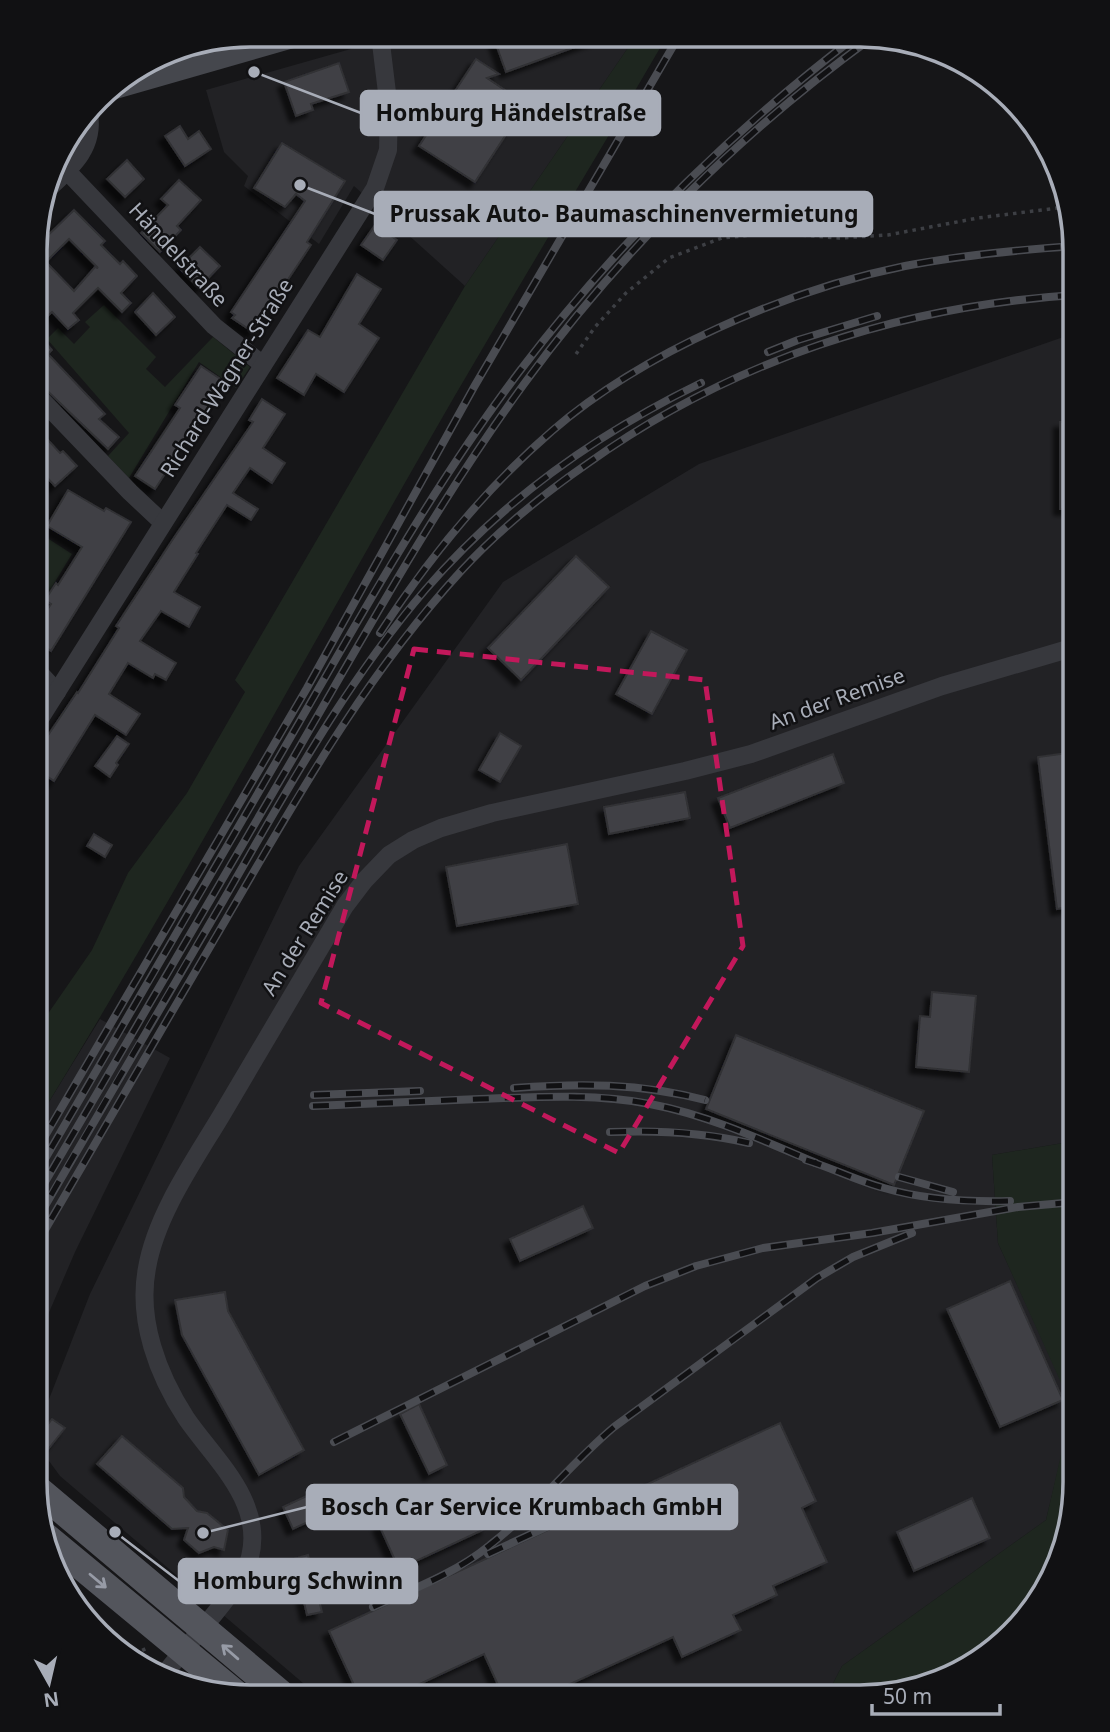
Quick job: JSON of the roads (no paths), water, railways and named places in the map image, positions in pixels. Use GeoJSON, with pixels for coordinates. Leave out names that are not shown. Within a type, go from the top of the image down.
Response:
{"type":"FeatureCollection","features":[{"type":"Feature","properties":{"kind":"main road"},"geometry":{"type":"LineString","coordinates":[[141,80],[254,47]]}},
{"type":"Feature","properties":{"kind":"main road"},"geometry":{"type":"LineString","coordinates":[[48,1501],[186,1648],[224,1683]]}},
{"type":"Feature","properties":{"kind":"main road"},"geometry":{"type":"LineString","coordinates":[[59,1547],[186,1648],[262,1685]]}},
{"type":"Feature","properties":{"kind":"street","name":"Richard-Wagner-Straße"},"geometry":{"type":"LineString","coordinates":[[47,708],[262,364],[364,207],[383,168],[388,150],[389,108],[381,47]]}},
{"type":"Feature","properties":{"kind":"street"},"geometry":{"type":"LineString","coordinates":[[62,176],[81,157],[89,128]]}},
{"type":"Feature","properties":{"kind":"street","name":"Händelstraße"},"geometry":{"type":"LineString","coordinates":[[67,171],[214,326],[262,364]]}},
{"type":"Feature","properties":{"kind":"street"},"geometry":{"type":"LineString","coordinates":[[47,405],[163,523]]}},
{"type":"Feature","properties":{"kind":"street","name":"An der Remise"},"geometry":{"type":"LineString","coordinates":[[186,1648],[239,1579],[250,1559],[253,1540],[246,1505],[233,1480],[186,1418],[154,1355],[148,1326],[146,1269],[154,1240],[178,1188],[345,906],[364,881],[389,855],[441,828],[492,813],[751,754],[942,686],[1063,651]]}},
{"type":"Feature","properties":{"kind":"street"},"geometry":{"type":"LineString","coordinates":[[47,681],[57,692]]}},
{"type":"Feature","properties":{"kind":"railway"},"geometry":{"type":"LineString","coordinates":[[47,1132],[307,688],[474,387],[673,47]]}},
{"type":"Feature","properties":{"kind":"railway"},"geometry":{"type":"LineString","coordinates":[[47,1155],[366,606],[486,417],[556,325],[675,193],[762,112],[842,47]]}},
{"type":"Feature","properties":{"kind":"railway"},"geometry":{"type":"LineString","coordinates":[[47,1178],[403,569],[461,475],[524,384],[600,287],[685,197],[776,113],[860,47]]}},
{"type":"Feature","properties":{"kind":"railway"},"geometry":{"type":"LineString","coordinates":[[380,633],[459,526],[527,453],[588,402],[673,350],[765,308],[860,277],[947,259],[1063,247]]}},
{"type":"Feature","properties":{"kind":"railway"},"geometry":{"type":"LineString","coordinates":[[47,1226],[286,817],[340,731],[397,648],[429,608],[476,555],[506,527],[570,476],[642,428],[699,396],[758,368],[881,326],[1009,301],[1063,296]]}},
{"type":"Feature","properties":{"kind":"railway"},"geometry":{"type":"LineString","coordinates":[[768,352],[877,316]]}},
{"type":"Feature","properties":{"kind":"railway"},"geometry":{"type":"LineString","coordinates":[[47,1202],[317,740],[397,625],[455,557],[519,498],[625,424],[701,383]]}},
{"type":"Feature","properties":{"kind":"railway"},"geometry":{"type":"LineString","coordinates":[[514,1088],[563,1085],[633,1087],[705,1100]]}},
{"type":"Feature","properties":{"kind":"railway"},"geometry":{"type":"LineString","coordinates":[[314,1095],[420,1091]]}},
{"type":"Feature","properties":{"kind":"railway"},"geometry":{"type":"LineString","coordinates":[[313,1106],[543,1097],[629,1101],[714,1121],[816,1163]]}},
{"type":"Feature","properties":{"kind":"railway"},"geometry":{"type":"LineString","coordinates":[[610,1132],[680,1133],[749,1143]]}},
{"type":"Feature","properties":{"kind":"railway"},"geometry":{"type":"LineString","coordinates":[[806,1160],[899,1192],[931,1198],[1010,1201]]}},
{"type":"Feature","properties":{"kind":"railway"},"geometry":{"type":"LineString","coordinates":[[899,1177],[953,1192]]}},
{"type":"Feature","properties":{"kind":"railway"},"geometry":{"type":"LineString","coordinates":[[334,1442],[645,1286],[696,1266],[763,1248],[872,1233],[1018,1207],[1062,1203]]}},
{"type":"Feature","properties":{"kind":"railway"},"geometry":{"type":"LineString","coordinates":[[373,1607],[434,1580],[477,1555],[522,1517],[614,1427],[817,1278],[853,1257],[912,1233]]}},
{"type":"Feature","properties":{"kind":"railway"},"geometry":{"type":"LineString","coordinates":[[488,1554],[609,1498]]}},
{"type":"Feature","properties":{"kind":"place","name":"Homburg Händelstraße"},"geometry":{"type":"Point","coordinates":[254,72]}},
{"type":"Feature","properties":{"kind":"place","name":"Prussak Auto- Baumaschinenvermietung"},"geometry":{"type":"Point","coordinates":[300,185]}},
{"type":"Feature","properties":{"kind":"place","name":"Homburg Schwinn"},"geometry":{"type":"Point","coordinates":[115,1532]}},
{"type":"Feature","properties":{"kind":"place","name":"Bosch Car Service Krumbach GmbH"},"geometry":{"type":"Point","coordinates":[203,1533]}}]}
